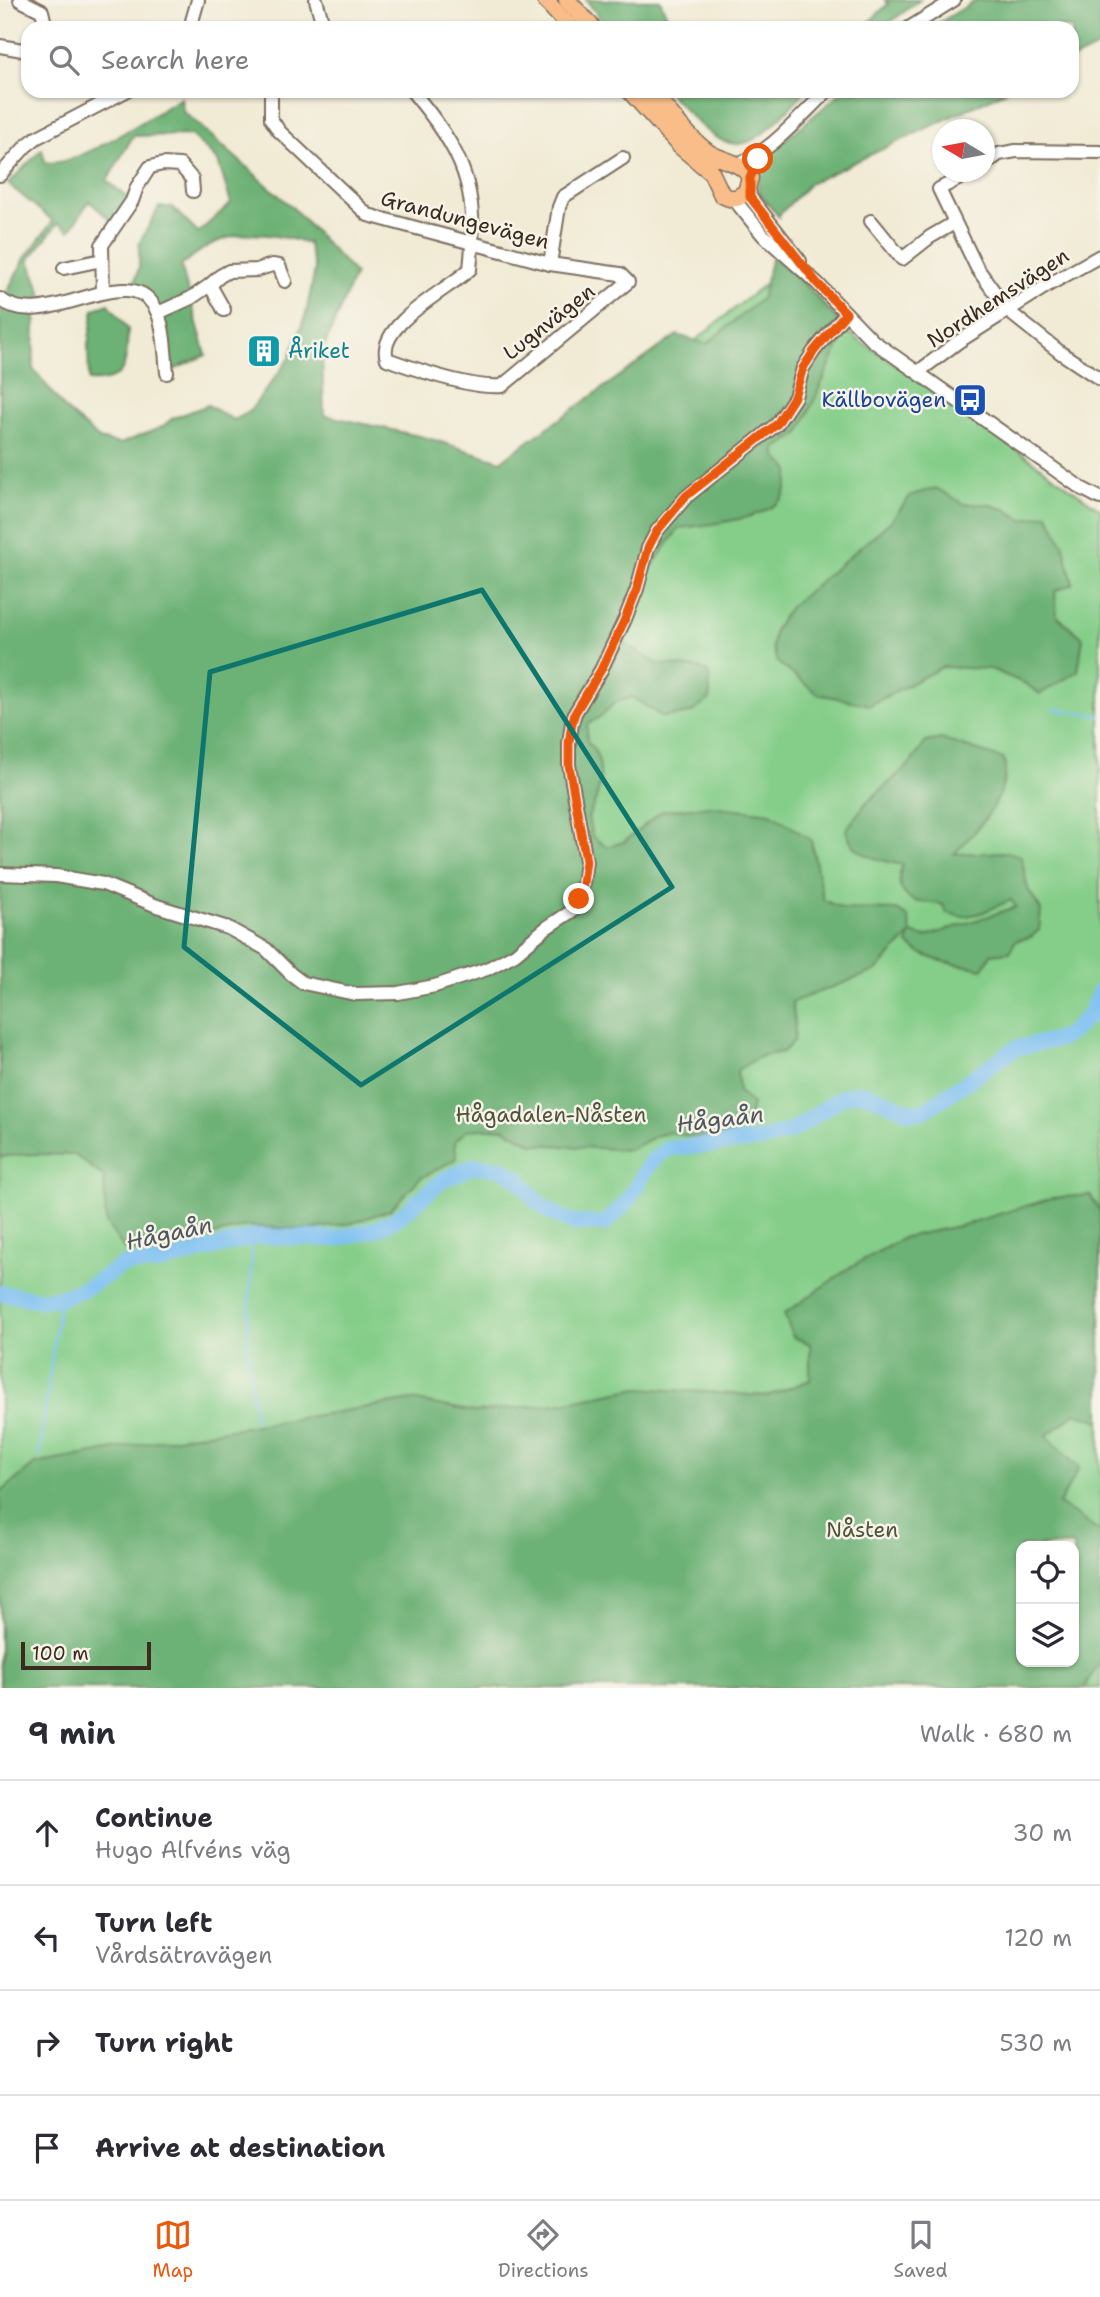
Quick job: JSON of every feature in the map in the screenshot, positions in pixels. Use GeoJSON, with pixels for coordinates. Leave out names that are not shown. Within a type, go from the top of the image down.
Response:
{"type":"FeatureCollection","features":[{"type":"Feature","properties":{"kind":"main road"},"geometry":{"type":"LineString","coordinates":[[545,0],[564,21]]}},
{"type":"Feature","properties":{"kind":"main road"},"geometry":{"type":"LineString","coordinates":[[568,0],[587,21]]}},
{"type":"Feature","properties":{"kind":"main road"},"geometry":{"type":"LineString","coordinates":[[636,98],[680,146],[711,172],[722,195],[729,198],[741,196],[750,182],[743,167],[703,149],[657,98]]}},
{"type":"Feature","properties":{"kind":"main road"},"geometry":{"type":"LineString","coordinates":[[715,184],[717,173],[732,163]]}},
{"type":"Feature","properties":{"kind":"street"},"geometry":{"type":"LineString","coordinates":[[20,0],[42,11],[44,21]]}},
{"type":"Feature","properties":{"kind":"street"},"geometry":{"type":"LineString","coordinates":[[192,21],[198,0]]}},
{"type":"Feature","properties":{"kind":"street"},"geometry":{"type":"LineString","coordinates":[[316,0],[322,21]]}},
{"type":"Feature","properties":{"kind":"street"},"geometry":{"type":"LineString","coordinates":[[920,21],[954,0]]}},
{"type":"Feature","properties":{"kind":"street"},"geometry":{"type":"LineString","coordinates":[[0,46],[21,50]]}},
{"type":"Feature","properties":{"kind":"street"},"geometry":{"type":"LineString","coordinates":[[0,175],[36,138],[113,98]]}},
{"type":"Feature","properties":{"kind":"street","name":"Grandungevägen"},"geometry":{"type":"LineString","coordinates":[[271,98],[271,119],[279,131],[368,215],[550,264],[620,274],[628,282]]}},
{"type":"Feature","properties":{"kind":"street"},"geometry":{"type":"LineString","coordinates":[[418,98],[440,125],[462,166],[469,186],[473,242]]}},
{"type":"Feature","properties":{"kind":"street"},"geometry":{"type":"LineString","coordinates":[[732,163],[744,162],[765,148],[819,98]]}},
{"type":"Feature","properties":{"kind":"street"},"geometry":{"type":"LineString","coordinates":[[765,148],[750,182],[750,197],[817,283]]}},
{"type":"Feature","properties":{"kind":"street"},"geometry":{"type":"LineString","coordinates":[[995,157],[1016,151],[1100,152]]}},
{"type":"Feature","properties":{"kind":"street"},"geometry":{"type":"LineString","coordinates":[[550,264],[563,197],[623,158]]}},
{"type":"Feature","properties":{"kind":"street"},"geometry":{"type":"LineString","coordinates":[[103,292],[102,245],[132,201],[137,187],[150,167],[163,164],[180,165],[192,178],[193,191]]}},
{"type":"Feature","properties":{"kind":"street"},"geometry":{"type":"LineString","coordinates":[[954,182],[939,190],[977,268],[1008,311],[1061,353],[1100,379]]}},
{"type":"Feature","properties":{"kind":"street"},"geometry":{"type":"LineString","coordinates":[[729,198],[737,203],[763,235],[817,283],[873,341],[1081,488],[1100,498]]}},
{"type":"Feature","properties":{"kind":"street"},"geometry":{"type":"LineString","coordinates":[[871,221],[902,259],[930,237],[954,223]]}},
{"type":"Feature","properties":{"kind":"street","name":"Lugnvägen"},"geometry":{"type":"LineString","coordinates":[[473,242],[470,269],[457,282],[439,291],[409,313],[391,338],[385,353],[387,359],[474,385],[502,386],[628,282]]}},
{"type":"Feature","properties":{"kind":"street","name":"Nordhemsvägen"},"geometry":{"type":"LineString","coordinates":[[918,372],[958,342],[1048,285],[1100,256]]}},
{"type":"Feature","properties":{"kind":"street"},"geometry":{"type":"LineString","coordinates":[[64,268],[102,260]]}},
{"type":"Feature","properties":{"kind":"street"},"geometry":{"type":"LineString","coordinates":[[158,313],[191,298],[229,271],[279,266],[285,281]]}},
{"type":"Feature","properties":{"kind":"street"},"geometry":{"type":"LineString","coordinates":[[210,285],[224,310]]}},
{"type":"Feature","properties":{"kind":"street"},"geometry":{"type":"LineString","coordinates":[[0,299],[6,304],[36,309],[64,305],[103,292],[133,289],[148,299],[158,313],[167,373]]}},
{"type":"Feature","properties":{"kind":"street"},"geometry":{"type":"LineString","coordinates":[[0,874],[56,876],[103,884],[157,906],[228,928],[266,949],[303,983],[355,994],[398,993],[435,986],[487,969],[515,954],[545,928],[572,911],[581,892],[586,861],[569,765],[572,723],[625,619],[637,589],[648,548],[657,531],[686,496],[777,424],[794,397],[808,359],[846,313]]}},
{"type":"Feature","properties":{"kind":"highlighted area"},"geometry":{"type":"Polygon","coordinates":[[[482,590],[672,887],[361,1085],[184,947],[210,672],[482,590]]]}},
{"type":"Feature","properties":{"kind":"green space"},"geometry":{"type":"Polygon","coordinates":[[[586,0],[660,0],[672,21],[602,21],[586,0]]]}},
{"type":"Feature","properties":{"kind":"green space"},"geometry":{"type":"Polygon","coordinates":[[[885,0],[920,0],[892,21],[870,21],[888,4],[885,0]]]}},
{"type":"Feature","properties":{"kind":"green space"},"geometry":{"type":"Polygon","coordinates":[[[977,0],[1100,0],[1100,46],[1079,56],[1079,21],[942,21],[977,0]]]}},
{"type":"Feature","properties":{"kind":"green space"},"geometry":{"type":"Polygon","coordinates":[[[181,98],[183,111],[293,208],[355,274],[322,352],[324,415],[428,438],[501,461],[677,335],[707,344],[762,298],[772,256],[813,293],[846,329],[799,434],[775,449],[777,458],[790,470],[783,497],[775,505],[750,516],[679,528],[649,571],[620,641],[658,664],[699,668],[709,673],[710,699],[691,713],[663,717],[632,697],[614,703],[587,725],[587,741],[594,749],[600,768],[599,788],[588,817],[592,836],[606,847],[624,842],[662,811],[710,806],[771,813],[811,840],[823,900],[844,909],[897,910],[908,917],[911,933],[925,937],[1016,907],[1011,900],[981,913],[962,917],[947,913],[943,905],[913,900],[907,897],[901,888],[899,877],[903,865],[868,856],[849,839],[846,830],[865,804],[909,765],[926,742],[941,739],[1004,759],[1003,786],[998,799],[982,823],[954,854],[1006,852],[1021,856],[1028,889],[1041,910],[1039,930],[1031,937],[1015,941],[1010,952],[991,954],[983,969],[924,955],[908,944],[910,935],[876,971],[792,1002],[794,1041],[783,1052],[761,1056],[737,1070],[739,1092],[752,1104],[748,1122],[730,1134],[709,1137],[671,1132],[655,1136],[629,1150],[533,1144],[503,1128],[467,1130],[455,1141],[456,1159],[419,1179],[390,1210],[353,1223],[309,1230],[246,1226],[149,1253],[125,1250],[106,1223],[104,1177],[75,1155],[28,1154],[0,1157],[0,317],[9,288],[25,258],[53,221],[8,184],[42,149],[45,162],[74,158],[113,139],[181,98]],[[191,135],[133,136],[107,181],[132,201],[115,224],[89,201],[70,231],[58,223],[29,260],[47,308],[36,310],[33,368],[65,409],[99,439],[120,444],[162,427],[173,418],[208,405],[234,420],[249,412],[289,359],[306,314],[315,269],[308,243],[272,235],[241,235],[211,244],[181,266],[206,355],[167,373],[158,313],[133,289],[139,267],[139,244],[159,207],[172,207],[198,233],[231,203],[218,161],[191,135]]]}},
{"type":"Feature","properties":{"kind":"green space"},"geometry":{"type":"Polygon","coordinates":[[[674,98],[799,98],[777,121],[748,142],[725,142],[693,118],[674,98]]]}},
{"type":"Feature","properties":{"kind":"green space"},"geometry":{"type":"Polygon","coordinates":[[[835,98],[991,98],[946,119],[932,119],[932,126],[810,183],[779,217],[758,192],[758,173],[766,156],[835,98]]]}},
{"type":"Feature","properties":{"kind":"green space","name":"Hågadalen-Nåsten"},"geometry":{"type":"Polygon","coordinates":[[[788,265],[855,338],[906,371],[1100,509],[1100,1688],[0,1688],[0,494],[392,588],[788,265]]]}},
{"type":"Feature","properties":{"kind":"green space"},"geometry":{"type":"Polygon","coordinates":[[[109,304],[128,329],[123,368],[112,378],[89,381],[88,345],[94,309],[109,304]]]}},
{"type":"Feature","properties":{"kind":"green space"},"geometry":{"type":"Polygon","coordinates":[[[936,488],[964,504],[986,504],[1005,509],[1023,520],[1048,514],[1064,546],[1073,584],[1055,591],[1057,616],[1083,638],[1078,671],[1040,694],[1026,684],[991,669],[942,667],[870,705],[818,694],[777,662],[772,646],[775,629],[790,607],[891,521],[911,495],[936,488]]]}},
{"type":"Feature","properties":{"kind":"green space","name":"Nåsten"},"geometry":{"type":"Polygon","coordinates":[[[1090,1195],[1100,1211],[1100,1421],[1076,1413],[1046,1436],[1079,1468],[1059,1504],[1100,1531],[1100,1662],[1084,1688],[0,1688],[0,1493],[35,1464],[157,1441],[412,1400],[475,1412],[557,1404],[638,1388],[768,1396],[810,1380],[810,1344],[793,1337],[784,1314],[852,1266],[905,1237],[963,1225],[1052,1198],[1090,1195]]]}},
{"type":"Feature","properties":{"kind":"waterway"},"geometry":{"type":"LineString","coordinates":[[1053,709],[1100,716]]}},
{"type":"Feature","properties":{"kind":"waterway","name":"Hågaån"},"geometry":{"type":"LineString","coordinates":[[0,1293],[42,1300],[60,1298],[84,1289],[125,1264],[158,1263],[257,1236],[334,1239],[374,1230],[398,1218],[443,1180],[474,1166],[501,1168],[519,1179],[535,1200],[549,1211],[573,1223],[605,1224],[627,1202],[651,1162],[666,1149],[761,1140],[778,1135],[794,1130],[840,1098],[855,1093],[867,1094],[911,1112],[924,1111],[1016,1048],[1060,1039],[1072,1032],[1089,1015],[1100,991]]}},
{"type":"Feature","properties":{"kind":"waterway"},"geometry":{"type":"LineString","coordinates":[[253,1237],[247,1348],[255,1420]]}},
{"type":"Feature","properties":{"kind":"waterway"},"geometry":{"type":"LineString","coordinates":[[39,1457],[60,1298]]}},
{"type":"Feature","properties":{"kind":"place","name":"Åriket"},"geometry":{"type":"Point","coordinates":[264,351]}},
{"type":"Feature","properties":{"kind":"place","name":"Källbovägen"},"geometry":{"type":"Point","coordinates":[970,400]}},
{"type":"Feature","properties":{"kind":"route"},"geometry":{"type":"LineString","coordinates":[[579,899],[586,861],[569,765],[572,723],[625,619],[637,589],[648,548],[657,531],[686,496],[777,424],[794,397],[803,368],[846,313],[817,283],[750,197],[750,178],[758,159]]}}]}
